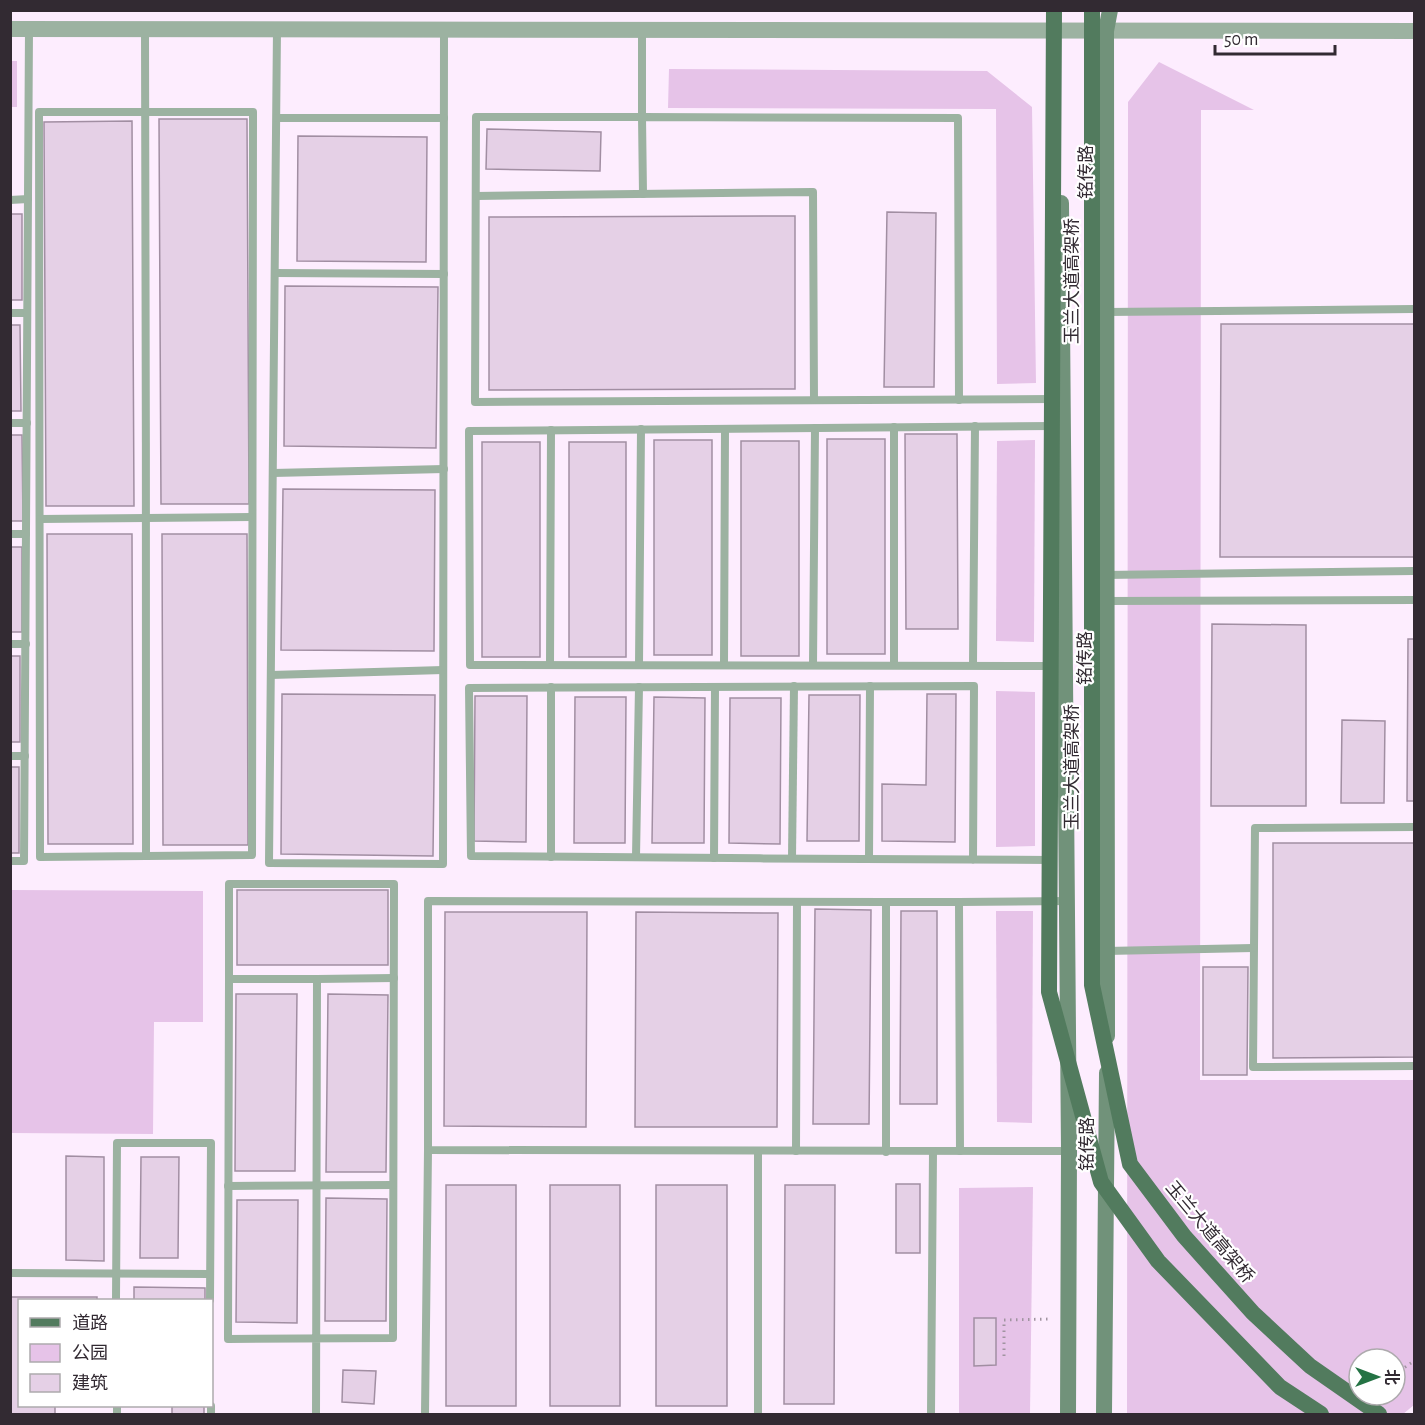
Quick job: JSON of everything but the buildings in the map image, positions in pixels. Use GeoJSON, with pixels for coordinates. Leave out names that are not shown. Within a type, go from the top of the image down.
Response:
{"type":"FeatureCollection","features":[{"type":"Feature","properties":{"kind":"main road","name":"铭传路"},"geometry":{"type":"LineString","coordinates":[[1055,10],[1059,30],[1070,1151],[1068,1414]]}},
{"type":"Feature","properties":{"kind":"main road","name":"玉兰大道高架桥"},"geometry":{"type":"LineString","coordinates":[[1055,10],[1049,992],[1101,1182],[1158,1261],[1280,1387],[1321,1414]]}},
{"type":"Feature","properties":{"kind":"main road","name":"玉兰大道高架桥"},"geometry":{"type":"LineString","coordinates":[[1092,10],[1092,985],[1130,1164],[1184,1236],[1253,1313],[1310,1366],[1380,1414]]}},
{"type":"Feature","properties":{"kind":"main road","name":"铭传路"},"geometry":{"type":"LineString","coordinates":[[1104,1414],[1106,32],[1110,10]]}},
{"type":"Feature","properties":{"kind":"street"},"geometry":{"type":"LineString","coordinates":[[10,29],[1414,31]]}},
{"type":"Feature","properties":{"kind":"lane"},"geometry":{"type":"LineString","coordinates":[[10,861],[24,861],[29,29]]}},
{"type":"Feature","properties":{"kind":"lane"},"geometry":{"type":"LineString","coordinates":[[145,29],[146,855]]}},
{"type":"Feature","properties":{"kind":"lane"},"geometry":{"type":"LineString","coordinates":[[277,29],[269,862],[443,864],[444,29]]}},
{"type":"Feature","properties":{"kind":"lane"},"geometry":{"type":"LineString","coordinates":[[642,30],[643,194]]}},
{"type":"Feature","properties":{"kind":"lane"},"geometry":{"type":"LineString","coordinates":[[39,112],[253,112],[252,517],[252,855],[40,857],[39,112]]}},
{"type":"Feature","properties":{"kind":"lane"},"geometry":{"type":"LineString","coordinates":[[959,400],[958,118],[476,117],[475,402],[959,400],[1063,399]]}},
{"type":"Feature","properties":{"kind":"lane"},"geometry":{"type":"LineString","coordinates":[[277,118],[444,118]]}},
{"type":"Feature","properties":{"kind":"lane"},"geometry":{"type":"LineString","coordinates":[[476,196],[813,192],[814,400]]}},
{"type":"Feature","properties":{"kind":"lane"},"geometry":{"type":"LineString","coordinates":[[10,200],[28,199]]}},
{"type":"Feature","properties":{"kind":"lane"},"geometry":{"type":"LineString","coordinates":[[275,273],[444,274]]}},
{"type":"Feature","properties":{"kind":"lane"},"geometry":{"type":"LineString","coordinates":[[1105,312],[1414,309]]}},
{"type":"Feature","properties":{"kind":"lane"},"geometry":{"type":"LineString","coordinates":[[10,313],[27,313]]}},
{"type":"Feature","properties":{"kind":"lane"},"geometry":{"type":"LineString","coordinates":[[10,423],[27,423]]}},
{"type":"Feature","properties":{"kind":"lane"},"geometry":{"type":"LineString","coordinates":[[973,665],[975,426]]}},
{"type":"Feature","properties":{"kind":"lane"},"geometry":{"type":"LineString","coordinates":[[1063,426],[469,431],[470,665],[1065,666]]}},
{"type":"Feature","properties":{"kind":"lane"},"geometry":{"type":"LineString","coordinates":[[894,427],[894,665]]}},
{"type":"Feature","properties":{"kind":"lane"},"geometry":{"type":"LineString","coordinates":[[813,665],[815,428]]}},
{"type":"Feature","properties":{"kind":"lane"},"geometry":{"type":"LineString","coordinates":[[639,665],[641,429]]}},
{"type":"Feature","properties":{"kind":"lane"},"geometry":{"type":"LineString","coordinates":[[724,665],[725,429]]}},
{"type":"Feature","properties":{"kind":"lane"},"geometry":{"type":"LineString","coordinates":[[550,665],[551,430]]}},
{"type":"Feature","properties":{"kind":"lane"},"geometry":{"type":"LineString","coordinates":[[273,473],[444,469]]}},
{"type":"Feature","properties":{"kind":"lane"},"geometry":{"type":"LineString","coordinates":[[40,519],[252,517]]}},
{"type":"Feature","properties":{"kind":"lane"},"geometry":{"type":"LineString","coordinates":[[10,534],[26,534]]}},
{"type":"Feature","properties":{"kind":"lane"},"geometry":{"type":"LineString","coordinates":[[1105,575],[1414,571]]}},
{"type":"Feature","properties":{"kind":"lane"},"geometry":{"type":"LineString","coordinates":[[1105,601],[1414,600]]}},
{"type":"Feature","properties":{"kind":"lane"},"geometry":{"type":"LineString","coordinates":[[10,644],[26,644]]}},
{"type":"Feature","properties":{"kind":"lane"},"geometry":{"type":"LineString","coordinates":[[271,675],[443,670]]}},
{"type":"Feature","properties":{"kind":"lane"},"geometry":{"type":"LineString","coordinates":[[792,858],[794,686]]}},
{"type":"Feature","properties":{"kind":"lane"},"geometry":{"type":"LineString","coordinates":[[869,859],[870,686]]}},
{"type":"Feature","properties":{"kind":"lane"},"geometry":{"type":"LineString","coordinates":[[973,860],[974,686],[469,688],[471,856],[973,860],[1067,860]]}},
{"type":"Feature","properties":{"kind":"lane"},"geometry":{"type":"LineString","coordinates":[[551,687],[551,857]]}},
{"type":"Feature","properties":{"kind":"lane"},"geometry":{"type":"LineString","coordinates":[[636,857],[639,687]]}},
{"type":"Feature","properties":{"kind":"lane"},"geometry":{"type":"LineString","coordinates":[[714,858],[715,687]]}},
{"type":"Feature","properties":{"kind":"lane"},"geometry":{"type":"LineString","coordinates":[[10,756],[25,756]]}},
{"type":"Feature","properties":{"kind":"lane"},"geometry":{"type":"LineString","coordinates":[[1414,827],[1255,828],[1253,1067],[1414,1066]]}},
{"type":"Feature","properties":{"kind":"lane"},"geometry":{"type":"LineString","coordinates":[[229,884],[394,884],[393,1338],[228,1339],[229,979],[229,884]]}},
{"type":"Feature","properties":{"kind":"lane"},"geometry":{"type":"LineString","coordinates":[[425,1414],[428,901],[1067,901]]}},
{"type":"Feature","properties":{"kind":"lane"},"geometry":{"type":"LineString","coordinates":[[796,902],[796,1151]]}},
{"type":"Feature","properties":{"kind":"lane"},"geometry":{"type":"LineString","coordinates":[[886,902],[886,1152]]}},
{"type":"Feature","properties":{"kind":"lane"},"geometry":{"type":"LineString","coordinates":[[959,902],[960,1151]]}},
{"type":"Feature","properties":{"kind":"lane"},"geometry":{"type":"LineString","coordinates":[[1106,951],[1253,948]]}},
{"type":"Feature","properties":{"kind":"lane"},"geometry":{"type":"LineString","coordinates":[[229,979],[394,978]]}},
{"type":"Feature","properties":{"kind":"lane"},"geometry":{"type":"LineString","coordinates":[[316,1414],[317,979]]}},
{"type":"Feature","properties":{"kind":"lane"},"geometry":{"type":"LineString","coordinates":[[117,1299],[117,1143],[211,1143],[210,1299]]}},
{"type":"Feature","properties":{"kind":"lane"},"geometry":{"type":"LineString","coordinates":[[428,1150],[1070,1151]]}},
{"type":"Feature","properties":{"kind":"lane"},"geometry":{"type":"LineString","coordinates":[[758,1151],[758,1414]]}},
{"type":"Feature","properties":{"kind":"lane"},"geometry":{"type":"LineString","coordinates":[[931,1414],[933,1151]]}},
{"type":"Feature","properties":{"kind":"lane"},"geometry":{"type":"LineString","coordinates":[[228,1186],[393,1185]]}},
{"type":"Feature","properties":{"kind":"lane"},"geometry":{"type":"LineString","coordinates":[[10,1273],[210,1274]]}},
{"type":"Feature","properties":{"kind":"path"},"geometry":{"type":"LineString","coordinates":[[1004,1356],[1004,1320],[1069,1318]]}},
{"type":"Feature","properties":{"kind":"green space"},"geometry":{"type":"Polygon","coordinates":[[[11,61],[17,61],[17,107],[11,107],[11,61]]]}},
{"type":"Feature","properties":{"kind":"green space"},"geometry":{"type":"Polygon","coordinates":[[[1159,62],[1254,110],[1201,110],[1200,1080],[1414,1080],[1414,1405],[1403,1414],[1127,1414],[1128,102],[1159,62]]]}},
{"type":"Feature","properties":{"kind":"green space"},"geometry":{"type":"Polygon","coordinates":[[[669,69],[987,71],[1032,107],[1036,383],[997,384],[996,109],[668,108],[669,69]]]}},
{"type":"Feature","properties":{"kind":"green space"},"geometry":{"type":"Polygon","coordinates":[[[1035,440],[1034,642],[996,641],[997,441],[1035,440]]]}},
{"type":"Feature","properties":{"kind":"green space"},"geometry":{"type":"Polygon","coordinates":[[[996,691],[1035,692],[1035,846],[996,847],[996,691]]]}},
{"type":"Feature","properties":{"kind":"green space"},"geometry":{"type":"Polygon","coordinates":[[[11,890],[203,891],[203,1022],[154,1022],[153,1134],[11,1133],[11,890]]]}},
{"type":"Feature","properties":{"kind":"green space"},"geometry":{"type":"Polygon","coordinates":[[[996,911],[1033,911],[1032,1123],[997,1122],[996,911]]]}},
{"type":"Feature","properties":{"kind":"green space"},"geometry":{"type":"Polygon","coordinates":[[[1033,1187],[1030,1414],[959,1414],[959,1188],[1033,1187]]]}}]}
